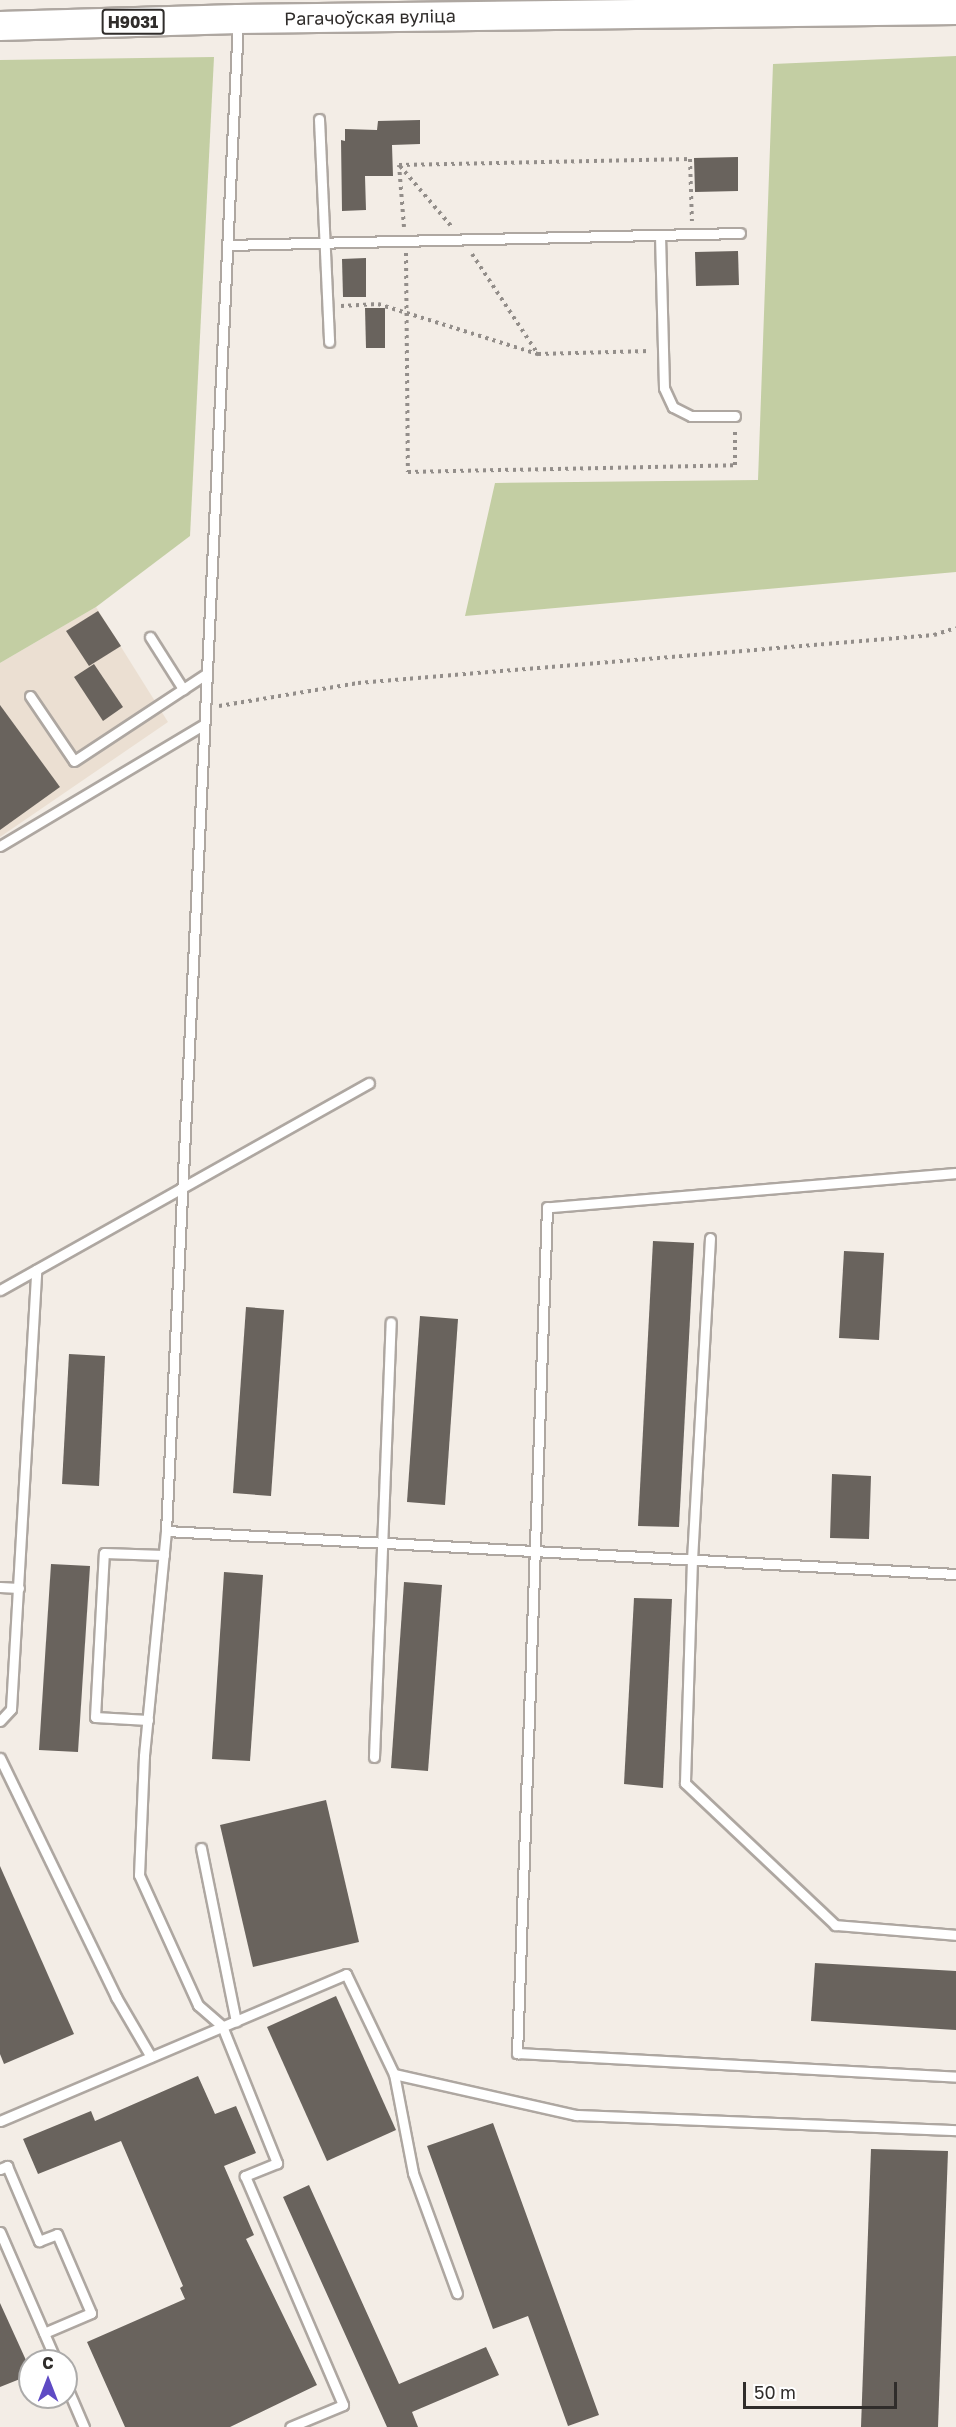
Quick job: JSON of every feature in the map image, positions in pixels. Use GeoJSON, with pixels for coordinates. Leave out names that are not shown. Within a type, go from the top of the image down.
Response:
{"type":"FeatureCollection","features":[{"type":"Feature","properties":{"kind":"main road","name":"Рагачоўская вуліца"},"geometry":{"type":"LineString","coordinates":[[0,26],[238,19],[956,10]]}},
{"type":"Feature","properties":{"kind":"lane"},"geometry":{"type":"LineString","coordinates":[[238,19],[180,1190],[166,1531],[148,1720],[139,1875],[198,2005],[222,2026],[277,2163],[246,2176],[343,2405],[290,2427]]}},
{"type":"Feature","properties":{"kind":"lane"},"geometry":{"type":"LineString","coordinates":[[319,118],[329,342]]}},
{"type":"Feature","properties":{"kind":"lane"},"geometry":{"type":"LineString","coordinates":[[227,245],[740,233]]}},
{"type":"Feature","properties":{"kind":"lane"},"geometry":{"type":"LineString","coordinates":[[660,235],[664,388],[672,407],[691,416],[735,416]]}},
{"type":"Feature","properties":{"kind":"lane"},"geometry":{"type":"LineString","coordinates":[[150,637],[183,689]]}},
{"type":"Feature","properties":{"kind":"lane"},"geometry":{"type":"LineString","coordinates":[[30,696],[74,761],[206,674]]}},
{"type":"Feature","properties":{"kind":"lane"},"geometry":{"type":"LineString","coordinates":[[0,846],[203,724]]}},
{"type":"Feature","properties":{"kind":"lane"},"geometry":{"type":"LineString","coordinates":[[0,1290],[369,1083]]}},
{"type":"Feature","properties":{"kind":"lane"},"geometry":{"type":"LineString","coordinates":[[956,1173],[547,1207],[538,1549],[517,2053],[956,2077]]}},
{"type":"Feature","properties":{"kind":"lane"},"geometry":{"type":"LineString","coordinates":[[710,1238],[692,1559],[686,1783],[835,1925],[956,1935]]}},
{"type":"Feature","properties":{"kind":"lane"},"geometry":{"type":"LineString","coordinates":[[0,1720],[11,1709],[36,1270]]}},
{"type":"Feature","properties":{"kind":"lane"},"geometry":{"type":"LineString","coordinates":[[374,1757],[391,1322]]}},
{"type":"Feature","properties":{"kind":"lane"},"geometry":{"type":"LineString","coordinates":[[166,1531],[538,1549],[956,1574]]}},
{"type":"Feature","properties":{"kind":"lane"},"geometry":{"type":"LineString","coordinates":[[148,1720],[95,1717],[104,1553],[164,1555]]}},
{"type":"Feature","properties":{"kind":"lane"},"geometry":{"type":"LineString","coordinates":[[0,1587],[19,1588]]}},
{"type":"Feature","properties":{"kind":"lane"},"geometry":{"type":"LineString","coordinates":[[0,1758],[116,1998],[150,2057]]}},
{"type":"Feature","properties":{"kind":"lane"},"geometry":{"type":"LineString","coordinates":[[201,1848],[236,2020]]}},
{"type":"Feature","properties":{"kind":"lane"},"geometry":{"type":"LineString","coordinates":[[0,2121],[346,1974],[394,2074],[412,2173],[457,2293]]}},
{"type":"Feature","properties":{"kind":"lane"},"geometry":{"type":"LineString","coordinates":[[394,2074],[576,2115],[956,2130]]}},
{"type":"Feature","properties":{"kind":"lane"},"geometry":{"type":"LineString","coordinates":[[0,2169],[7,2166],[39,2241],[57,2234],[91,2313],[44,2333]]}},
{"type":"Feature","properties":{"kind":"lane"},"geometry":{"type":"LineString","coordinates":[[0,2232],[51,2349]]}},
{"type":"Feature","properties":{"kind":"lane"},"geometry":{"type":"LineString","coordinates":[[76,2409],[84,2427]]}},
{"type":"Feature","properties":{"kind":"path"},"geometry":{"type":"LineString","coordinates":[[399,165],[690,159],[692,234]]}},
{"type":"Feature","properties":{"kind":"path"},"geometry":{"type":"LineString","coordinates":[[399,165],[462,240],[538,354]]}},
{"type":"Feature","properties":{"kind":"path"},"geometry":{"type":"LineString","coordinates":[[399,165],[405,241],[408,472],[735,465],[735,416]]}},
{"type":"Feature","properties":{"kind":"path"},"geometry":{"type":"LineString","coordinates":[[328,308],[378,304],[538,354],[663,351]]}},
{"type":"Feature","properties":{"kind":"path"},"geometry":{"type":"LineString","coordinates":[[204,709],[358,682],[934,635],[956,628]]}},
{"type":"Feature","properties":{"kind":"shaded area"},"geometry":{"type":"Polygon","coordinates":[[[96,607],[168,722],[0,837],[0,663],[96,607]]]}},
{"type":"Feature","properties":{"kind":"green space"},"geometry":{"type":"Polygon","coordinates":[[[956,56],[956,572],[465,616],[495,483],[758,480],[773,64],[956,56]]]}},
{"type":"Feature","properties":{"kind":"green space"},"geometry":{"type":"Polygon","coordinates":[[[214,57],[190,536],[96,607],[0,663],[0,60],[214,57]]]}},
{"type":"Feature","properties":{"kind":"building"},"geometry":{"type":"Polygon","coordinates":[[[420,120],[420,144],[392,145],[393,176],[365,176],[366,210],[342,211],[341,140],[345,141],[345,129],[377,130],[378,121],[420,120]]]}},
{"type":"Feature","properties":{"kind":"building"},"geometry":{"type":"Polygon","coordinates":[[[738,157],[738,191],[695,192],[694,158],[738,157]]]}},
{"type":"Feature","properties":{"kind":"building"},"geometry":{"type":"Polygon","coordinates":[[[738,251],[739,285],[696,286],[695,252],[738,251]]]}},
{"type":"Feature","properties":{"kind":"building"},"geometry":{"type":"Polygon","coordinates":[[[366,258],[366,297],[343,297],[342,259],[366,258]]]}},
{"type":"Feature","properties":{"kind":"building"},"geometry":{"type":"Polygon","coordinates":[[[365,308],[385,308],[385,348],[366,348],[365,308]]]}},
{"type":"Feature","properties":{"kind":"building"},"geometry":{"type":"Polygon","coordinates":[[[98,611],[121,646],[89,666],[66,631],[98,611]]]}},
{"type":"Feature","properties":{"kind":"building"},"geometry":{"type":"Polygon","coordinates":[[[94,664],[123,707],[103,721],[74,677],[94,664]]]}},
{"type":"Feature","properties":{"kind":"building"},"geometry":{"type":"Polygon","coordinates":[[[0,705],[60,787],[0,830],[0,705]]]}},
{"type":"Feature","properties":{"kind":"building"},"geometry":{"type":"Polygon","coordinates":[[[653,1241],[694,1243],[679,1527],[638,1526],[653,1241]]]}},
{"type":"Feature","properties":{"kind":"building"},"geometry":{"type":"Polygon","coordinates":[[[844,1251],[884,1253],[879,1340],[839,1338],[844,1251]]]}},
{"type":"Feature","properties":{"kind":"building"},"geometry":{"type":"Polygon","coordinates":[[[246,1307],[284,1310],[271,1496],[233,1493],[246,1307]]]}},
{"type":"Feature","properties":{"kind":"building"},"geometry":{"type":"Polygon","coordinates":[[[420,1316],[458,1319],[445,1505],[407,1502],[420,1316]]]}},
{"type":"Feature","properties":{"kind":"building"},"geometry":{"type":"Polygon","coordinates":[[[69,1354],[105,1356],[99,1486],[62,1484],[69,1354]]]}},
{"type":"Feature","properties":{"kind":"building"},"geometry":{"type":"Polygon","coordinates":[[[832,1474],[871,1476],[869,1539],[830,1538],[832,1474]]]}},
{"type":"Feature","properties":{"kind":"building"},"geometry":{"type":"Polygon","coordinates":[[[51,1564],[90,1566],[78,1752],[39,1750],[51,1564]]]}},
{"type":"Feature","properties":{"kind":"building"},"geometry":{"type":"Polygon","coordinates":[[[224,1572],[263,1575],[250,1761],[212,1759],[224,1572]]]}},
{"type":"Feature","properties":{"kind":"building"},"geometry":{"type":"Polygon","coordinates":[[[404,1582],[442,1585],[428,1771],[391,1768],[404,1582]]]}},
{"type":"Feature","properties":{"kind":"building"},"geometry":{"type":"Polygon","coordinates":[[[634,1598],[672,1599],[663,1788],[624,1784],[634,1598]]]}},
{"type":"Feature","properties":{"kind":"building"},"geometry":{"type":"Polygon","coordinates":[[[326,1800],[359,1942],[253,1967],[220,1825],[326,1800]]]}},
{"type":"Feature","properties":{"kind":"building"},"geometry":{"type":"Polygon","coordinates":[[[0,1866],[74,2034],[4,2064],[0,2054],[0,1866]]]}},
{"type":"Feature","properties":{"kind":"building"},"geometry":{"type":"Polygon","coordinates":[[[815,1963],[956,1971],[956,2030],[811,2021],[815,1963]]]}},
{"type":"Feature","properties":{"kind":"building"},"geometry":{"type":"Polygon","coordinates":[[[336,1996],[396,2130],[327,2161],[267,2027],[336,1996]]]}},
{"type":"Feature","properties":{"kind":"building"},"geometry":{"type":"Polygon","coordinates":[[[198,2076],[215,2114],[236,2106],[256,2153],[224,2166],[254,2235],[246,2239],[317,2385],[230,2427],[125,2427],[87,2342],[185,2299],[180,2288],[183,2286],[121,2141],[38,2174],[23,2139],[91,2111],[95,2121],[198,2076]]]}},
{"type":"Feature","properties":{"kind":"building"},"geometry":{"type":"Polygon","coordinates":[[[493,2123],[599,2415],[568,2426],[528,2316],[493,2329],[427,2146],[493,2123]]]}},
{"type":"Feature","properties":{"kind":"building"},"geometry":{"type":"Polygon","coordinates":[[[871,2149],[948,2151],[938,2427],[861,2427],[871,2149]]]}},
{"type":"Feature","properties":{"kind":"building"},"geometry":{"type":"Polygon","coordinates":[[[309,2185],[399,2384],[486,2347],[499,2375],[412,2412],[418,2427],[387,2427],[283,2197],[309,2185]]]}},
{"type":"Feature","properties":{"kind":"building"},"geometry":{"type":"Polygon","coordinates":[[[0,2303],[21,2349],[18,2349],[18,2380],[0,2387],[0,2303]]]}}]}
